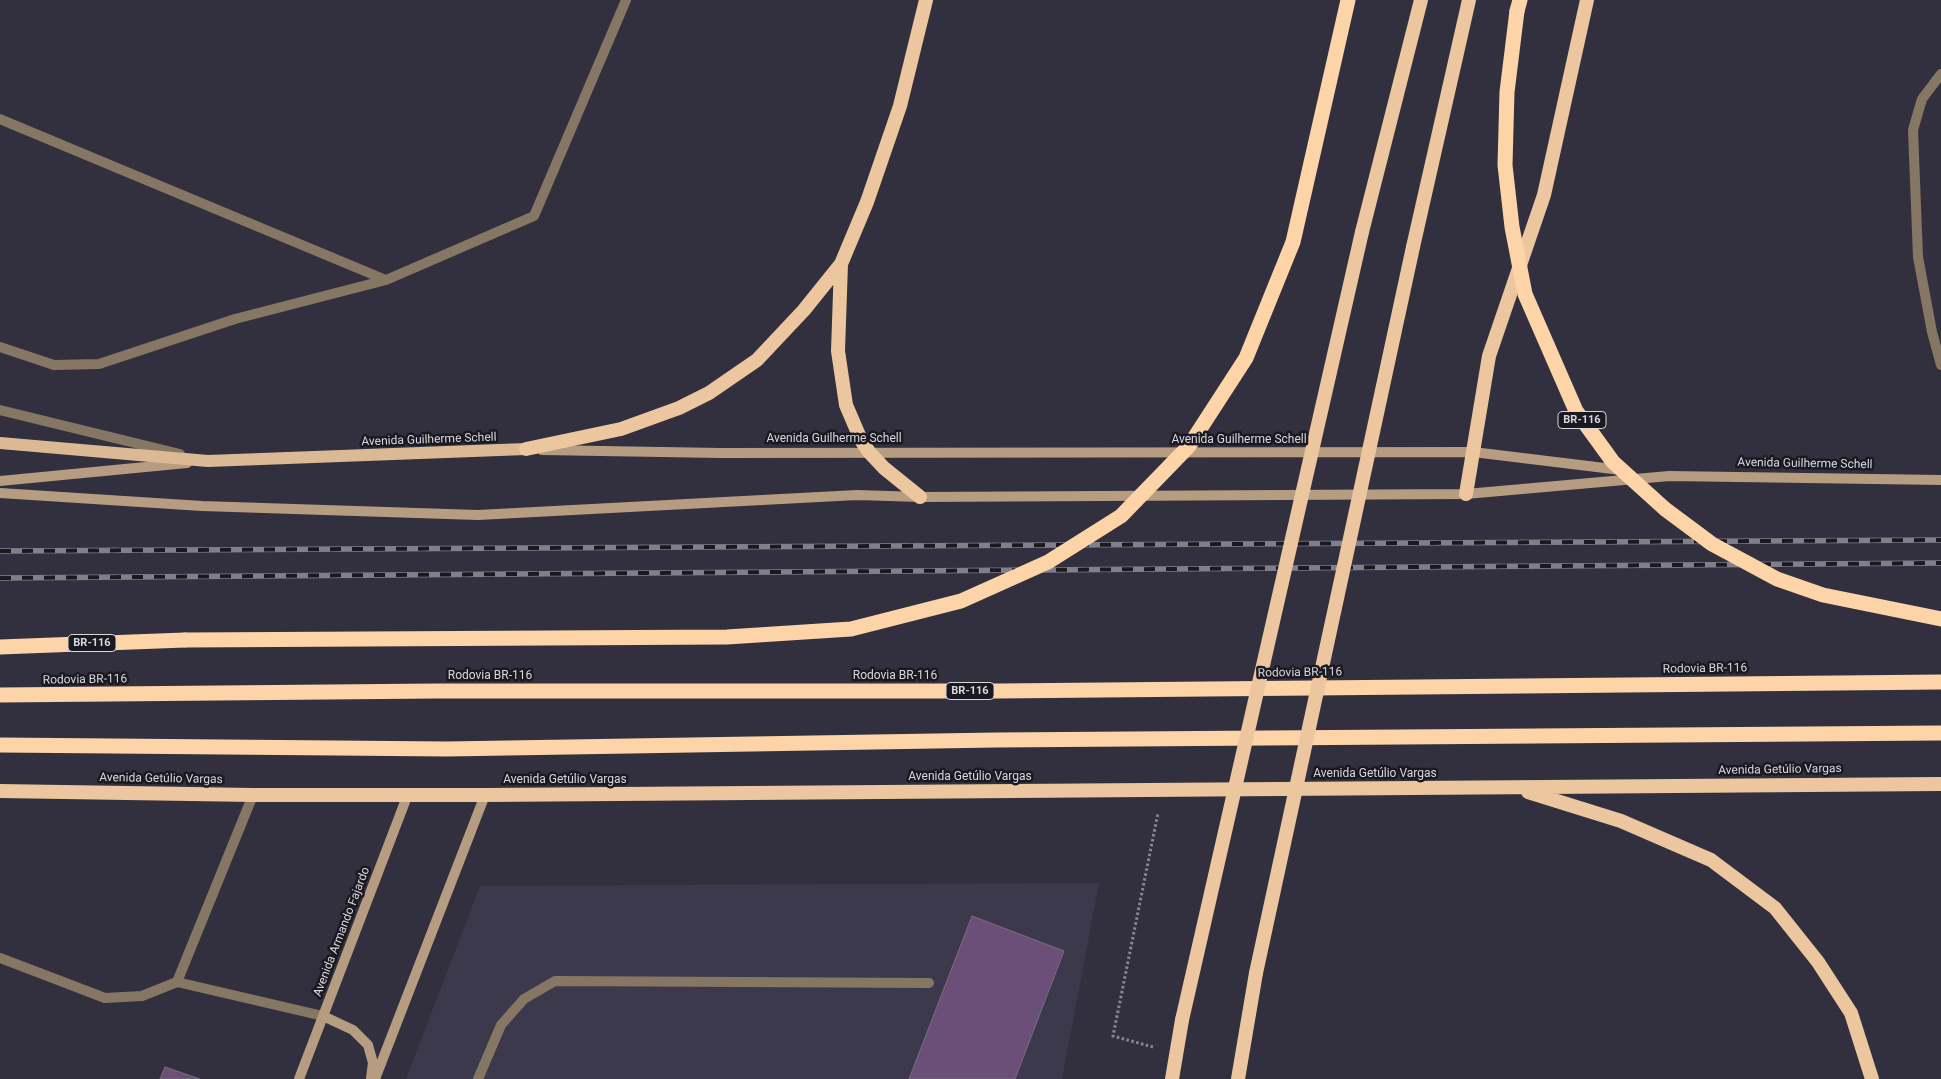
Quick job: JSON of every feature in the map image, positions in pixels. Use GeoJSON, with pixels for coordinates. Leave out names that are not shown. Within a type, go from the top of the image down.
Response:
{"type":"FeatureCollection","features":[{"type":"Feature","properties":{"kind":"highway"},"geometry":{"type":"LineString","coordinates":[[526,449],[622,429],[679,408],[709,393],[756,360],[804,310],[841,264],[882,163],[900,106],[926,0]]}},
{"type":"Feature","properties":{"kind":"highway","name":"BR-116"},"geometry":{"type":"LineString","coordinates":[[0,647],[185,640],[727,636],[851,629],[961,601],[1048,562],[1121,516],[1188,446],[1246,358],[1293,242],[1348,0]]}},
{"type":"Feature","properties":{"kind":"highway"},"geometry":{"type":"LineString","coordinates":[[1172,1079],[1182,1020],[1362,232],[1421,0]]}},
{"type":"Feature","properties":{"kind":"highway"},"geometry":{"type":"LineString","coordinates":[[1238,1079],[1256,973],[1413,247],[1469,0]]}},
{"type":"Feature","properties":{"kind":"highway"},"geometry":{"type":"LineString","coordinates":[[1466,494],[1489,356],[1544,195],[1587,0]]}},
{"type":"Feature","properties":{"kind":"highway","name":"BR-116"},"geometry":{"type":"LineString","coordinates":[[1518,5],[1506,92],[1505,165],[1512,227],[1526,294],[1576,411],[1613,462],[1665,510],[1712,544],[1777,579],[1824,595],[1941,619]]}},
{"type":"Feature","properties":{"kind":"highway"},"geometry":{"type":"LineString","coordinates":[[841,264],[837,327],[842,383],[853,423],[869,452],[920,497]]}},
{"type":"Feature","properties":{"kind":"highway","name":"Rodovia BR-116"},"geometry":{"type":"LineString","coordinates":[[0,695],[437,691],[998,691],[1941,682]]}},
{"type":"Feature","properties":{"kind":"highway"},"geometry":{"type":"LineString","coordinates":[[0,745],[446,749],[996,740],[1941,733]]}},
{"type":"Feature","properties":{"kind":"highway","name":"Avenida Getúlio Vargas"},"geometry":{"type":"LineString","coordinates":[[0,791],[253,795],[485,795],[1941,784]]}},
{"type":"Feature","properties":{"kind":"highway"},"geometry":{"type":"LineString","coordinates":[[1516,788],[1620,821],[1712,860],[1775,908],[1818,962],[1851,1013],[1872,1079]]}},
{"type":"Feature","properties":{"kind":"main road"},"geometry":{"type":"LineString","coordinates":[[0,443],[208,461]]}},
{"type":"Feature","properties":{"kind":"main road","name":"Avenida Guilherme Schell"},"geometry":{"type":"LineString","coordinates":[[0,481],[208,461],[526,449],[721,453],[1214,454],[1473,452],[1669,476]]}},
{"type":"Feature","properties":{"kind":"main road","name":"Avenida Guilherme Schell"},"geometry":{"type":"LineString","coordinates":[[0,493],[202,506],[478,514],[857,495],[920,497],[1466,494],[1669,476],[1941,480]]}},
{"type":"Feature","properties":{"kind":"main road","name":"Avenida Armando Fajardo"},"geometry":{"type":"LineString","coordinates":[[299,1079],[408,794]]}},
{"type":"Feature","properties":{"kind":"main road"},"geometry":{"type":"LineString","coordinates":[[373,1079],[485,795]]}},
{"type":"Feature","properties":{"kind":"main road"},"geometry":{"type":"LineString","coordinates":[[323,1016],[353,1030],[368,1045],[373,1063],[373,1079]]}},
{"type":"Feature","properties":{"kind":"street"},"geometry":{"type":"LineString","coordinates":[[0,347],[54,365],[99,364],[235,319],[386,280],[534,216],[626,0]]}},
{"type":"Feature","properties":{"kind":"street"},"geometry":{"type":"LineString","coordinates":[[1941,74],[1922,99],[1913,130],[1918,257],[1936,332],[1941,365]]}},
{"type":"Feature","properties":{"kind":"street"},"geometry":{"type":"LineString","coordinates":[[0,119],[386,280]]}},
{"type":"Feature","properties":{"kind":"street"},"geometry":{"type":"LineString","coordinates":[[0,410],[208,461]]}},
{"type":"Feature","properties":{"kind":"street"},"geometry":{"type":"LineString","coordinates":[[177,982],[253,795]]}},
{"type":"Feature","properties":{"kind":"street"},"geometry":{"type":"LineString","coordinates":[[0,958],[105,998],[142,996],[177,982],[323,1016]]}},
{"type":"Feature","properties":{"kind":"street"},"geometry":{"type":"LineString","coordinates":[[478,1079],[501,1025],[524,999],[555,982],[929,983]]}},
{"type":"Feature","properties":{"kind":"path"},"geometry":{"type":"LineString","coordinates":[[1162,790],[1113,1036],[1176,1054]]}},
{"type":"Feature","properties":{"kind":"shaded area"},"geometry":{"type":"Polygon","coordinates":[[[1099,883],[1062,1079],[406,1079],[480,886],[1099,883]]]}},
{"type":"Feature","properties":{"kind":"building"},"geometry":{"type":"Polygon","coordinates":[[[972,916],[1064,951],[1015,1079],[909,1079],[972,916]]]}},
{"type":"Feature","properties":{"kind":"building"},"geometry":{"type":"Polygon","coordinates":[[[165,1067],[200,1079],[160,1079],[165,1067]]]}},
{"type":"Feature","properties":{"kind":"railway"},"geometry":{"type":"LineString","coordinates":[[0,551],[1941,540]]}},
{"type":"Feature","properties":{"kind":"railway"},"geometry":{"type":"LineString","coordinates":[[0,578],[1941,563]]}}]}
